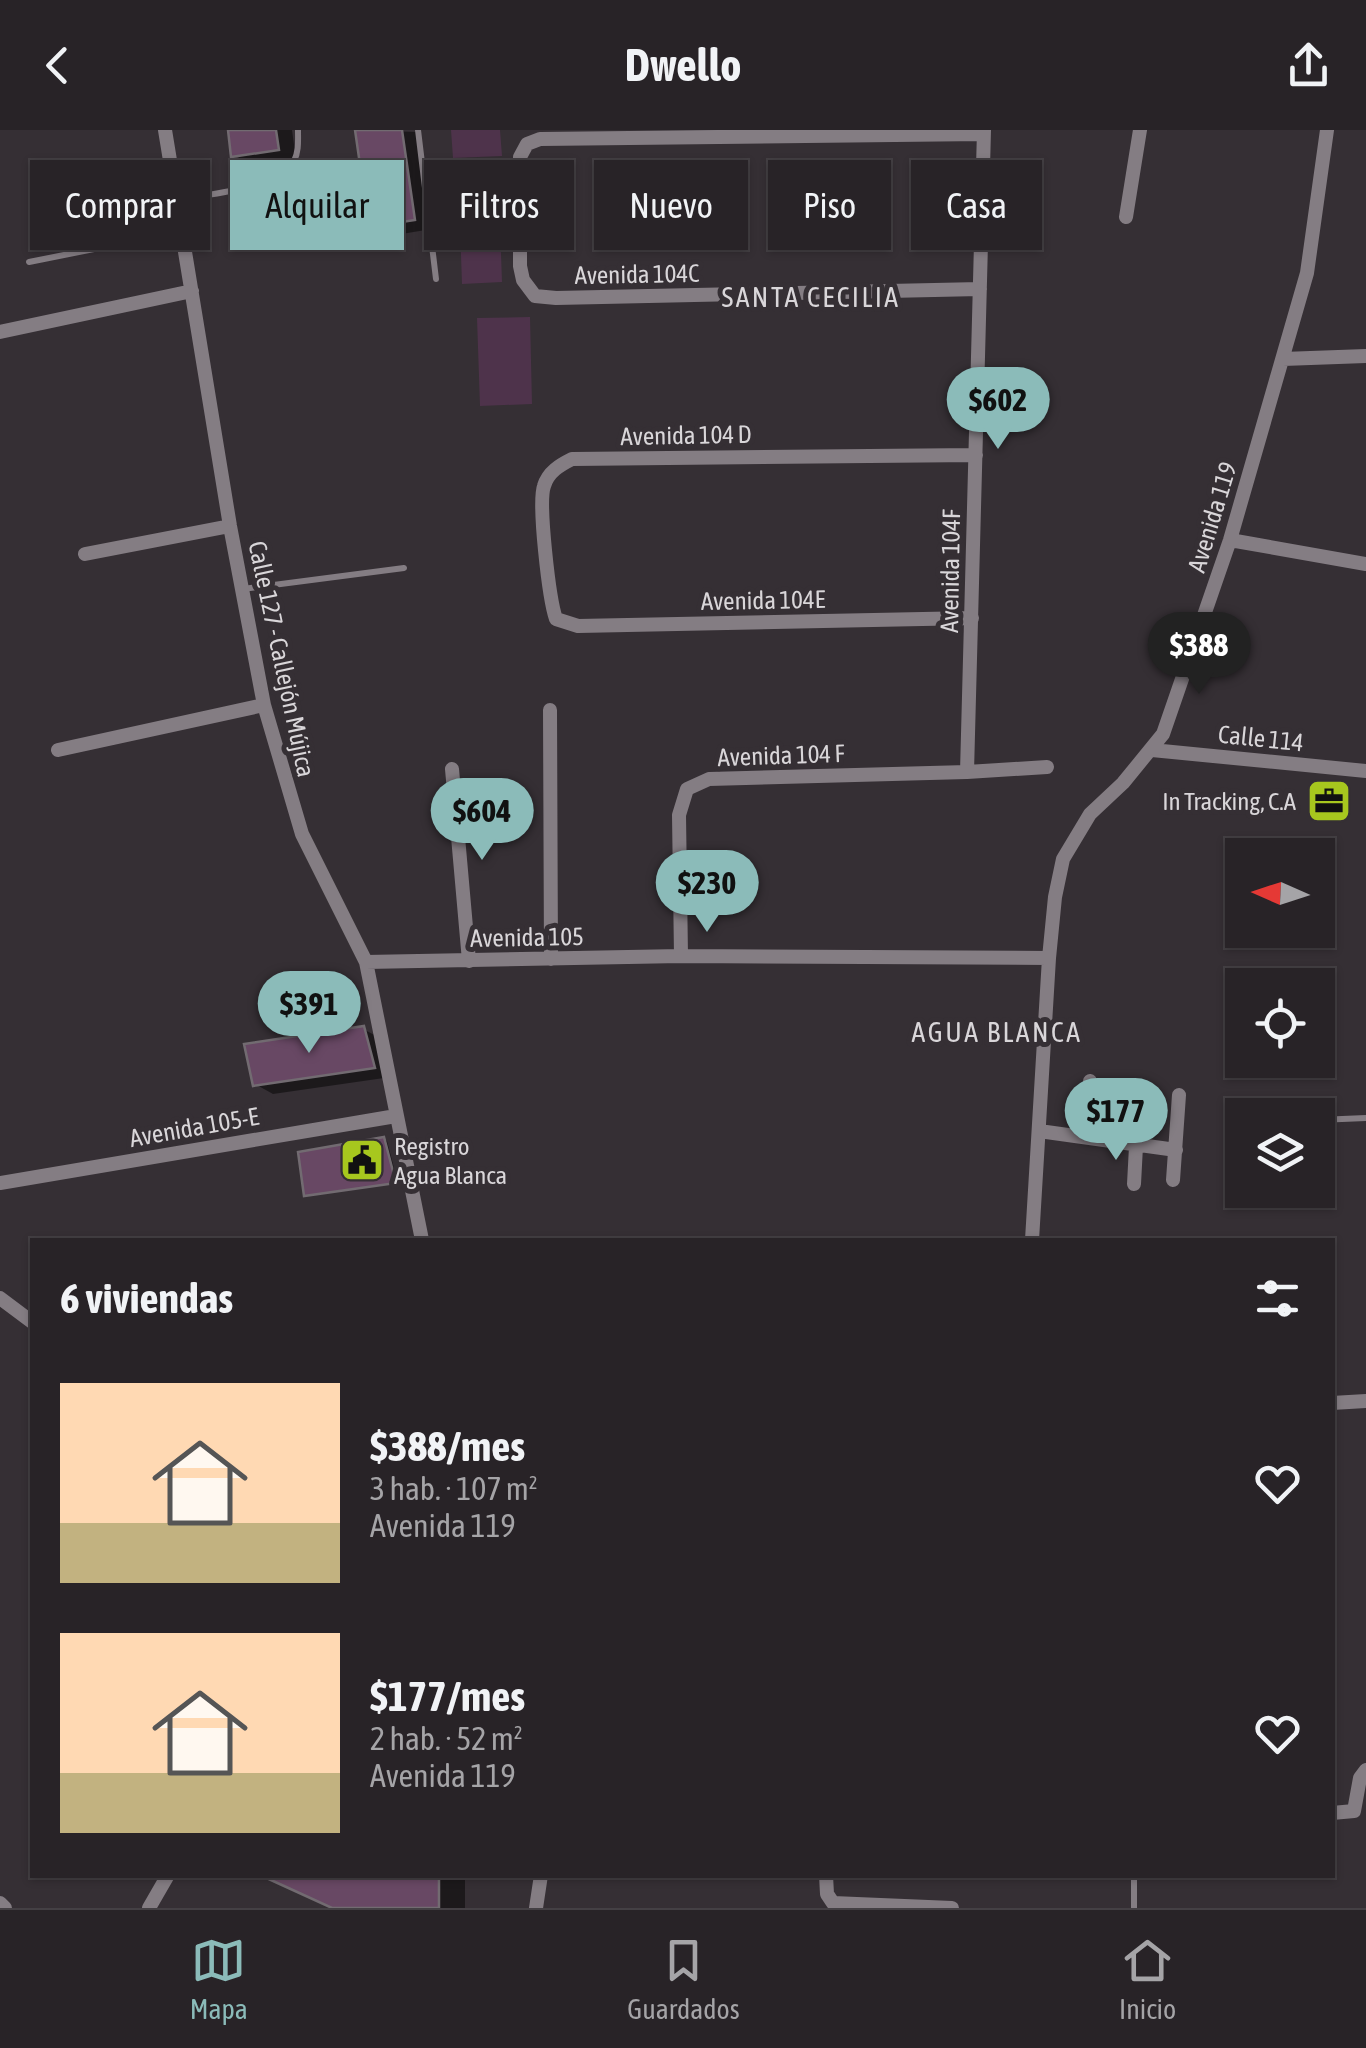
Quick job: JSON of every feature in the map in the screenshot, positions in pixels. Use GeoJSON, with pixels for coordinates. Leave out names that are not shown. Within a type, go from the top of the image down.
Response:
{"type":"FeatureCollection","features":[{"type":"Feature","properties":{"kind":"street","name":"Calle 127 - Callejón Mújica"},"geometry":{"type":"LineString","coordinates":[[165,130],[170,160]]}},
{"type":"Feature","properties":{"kind":"street"},"geometry":{"type":"LineString","coordinates":[[1126,217],[1140,130]]}},
{"type":"Feature","properties":{"kind":"street","name":"Avenida 119"},"geometry":{"type":"LineString","coordinates":[[1032,1238],[1049,958],[1063,860],[1090,814],[1163,734],[1230,540],[1308,274],[1326,130]]}},
{"type":"Feature","properties":{"kind":"street","name":"Avenida 104C"},"geometry":{"type":"LineString","coordinates":[[980,290],[535,296],[520,266],[520,157],[527,144],[540,139],[984,132]]}},
{"type":"Feature","properties":{"kind":"street","name":"Avenida 104F"},"geometry":{"type":"LineString","coordinates":[[968,772],[984,132]]}},
{"type":"Feature","properties":{"kind":"street","name":"Calle 127 - Callejón Mújica"},"geometry":{"type":"LineString","coordinates":[[185,250],[264,706],[302,834],[366,962],[422,1238]]}},
{"type":"Feature","properties":{"kind":"street"},"geometry":{"type":"LineString","coordinates":[[0,332],[192,291]]}},
{"type":"Feature","properties":{"kind":"street"},"geometry":{"type":"LineString","coordinates":[[1282,359],[1366,356]]}},
{"type":"Feature","properties":{"kind":"street","name":"Avenida 104 D"},"geometry":{"type":"LineString","coordinates":[[556,619],[548,596],[543,486],[556,468],[572,459],[976,455]]}},
{"type":"Feature","properties":{"kind":"street"},"geometry":{"type":"LineString","coordinates":[[84,554],[230,526]]}},
{"type":"Feature","properties":{"kind":"street"},"geometry":{"type":"LineString","coordinates":[[1230,540],[1366,564]]}},
{"type":"Feature","properties":{"kind":"street","name":"Avenida 104E"},"geometry":{"type":"LineString","coordinates":[[556,619],[578,626],[972,618]]}},
{"type":"Feature","properties":{"kind":"street"},"geometry":{"type":"LineString","coordinates":[[58,750],[264,706]]}},
{"type":"Feature","properties":{"kind":"street"},"geometry":{"type":"LineString","coordinates":[[550,710],[551,959]]}},
{"type":"Feature","properties":{"kind":"street","name":"Calle 114"},"geometry":{"type":"LineString","coordinates":[[1152,750],[1366,771]]}},
{"type":"Feature","properties":{"kind":"street","name":"Avenida 104 F"},"geometry":{"type":"LineString","coordinates":[[681,956],[679,815],[686,790],[708,779],[1046,766]]}},
{"type":"Feature","properties":{"kind":"street"},"geometry":{"type":"LineString","coordinates":[[452,769],[469,960]]}},
{"type":"Feature","properties":{"kind":"street","name":"Avenida 105"},"geometry":{"type":"LineString","coordinates":[[366,962],[681,956],[1049,958]]}},
{"type":"Feature","properties":{"kind":"street"},"geometry":{"type":"LineString","coordinates":[[1084,1136],[1090,1081]]}},
{"type":"Feature","properties":{"kind":"street"},"geometry":{"type":"LineString","coordinates":[[1134,1184],[1140,1090]]}},
{"type":"Feature","properties":{"kind":"street"},"geometry":{"type":"LineString","coordinates":[[1172,1180],[1179,1095]]}},
{"type":"Feature","properties":{"kind":"street","name":"Avenida 105-E"},"geometry":{"type":"LineString","coordinates":[[0,1183],[396,1116]]}},
{"type":"Feature","properties":{"kind":"street"},"geometry":{"type":"LineString","coordinates":[[1039,1131],[1176,1150]]}},
{"type":"Feature","properties":{"kind":"street"},"geometry":{"type":"LineString","coordinates":[[0,1298],[30,1320]]}},
{"type":"Feature","properties":{"kind":"street"},"geometry":{"type":"LineString","coordinates":[[1335,1403],[1366,1401]]}},
{"type":"Feature","properties":{"kind":"street"},"geometry":{"type":"LineString","coordinates":[[1335,1812],[1354,1811],[1360,1778],[1366,1770]]}},
{"type":"Feature","properties":{"kind":"street"},"geometry":{"type":"LineString","coordinates":[[152,1904],[166,1878]]}},
{"type":"Feature","properties":{"kind":"street"},"geometry":{"type":"LineString","coordinates":[[536,1908],[541,1878]]}},
{"type":"Feature","properties":{"kind":"street"},"geometry":{"type":"LineString","coordinates":[[826,1878],[827,1894],[833,1903],[952,1908]]}},
{"type":"Feature","properties":{"kind":"lane"},"geometry":{"type":"LineString","coordinates":[[210,194],[262,184],[281,176],[293,164],[298,130]]}},
{"type":"Feature","properties":{"kind":"lane"},"geometry":{"type":"LineString","coordinates":[[418,130],[436,280]]}},
{"type":"Feature","properties":{"kind":"lane"},"geometry":{"type":"LineString","coordinates":[[29,262],[89,250]]}},
{"type":"Feature","properties":{"kind":"lane"},"geometry":{"type":"LineString","coordinates":[[242,590],[404,568]]}},
{"type":"Feature","properties":{"kind":"lane"},"geometry":{"type":"LineString","coordinates":[[1335,1119],[1366,1118]]}},
{"type":"Feature","properties":{"kind":"lane"},"geometry":{"type":"LineString","coordinates":[[1134,1878],[1134,1908]]}},
{"type":"Feature","properties":{"kind":"shaded area"},"geometry":{"type":"Polygon","coordinates":[[[451,130],[500,130],[502,156],[453,158],[451,130]]]}},
{"type":"Feature","properties":{"kind":"shaded area"},"geometry":{"type":"Polygon","coordinates":[[[461,250],[501,250],[502,282],[462,284],[461,250]]]}},
{"type":"Feature","properties":{"kind":"shaded area"},"geometry":{"type":"Polygon","coordinates":[[[530,317],[532,404],[480,406],[477,318],[530,317]]]}},
{"type":"Feature","properties":{"kind":"building"},"geometry":{"type":"Polygon","coordinates":[[[228,130],[276,130],[279,150],[231,157],[228,130]]]}},
{"type":"Feature","properties":{"kind":"building"},"geometry":{"type":"Polygon","coordinates":[[[355,130],[402,130],[415,220],[404,222],[404,160],[359,160],[355,130]]]}},
{"type":"Feature","properties":{"kind":"building"},"geometry":{"type":"Polygon","coordinates":[[[364,1026],[375,1068],[253,1086],[244,1044],[364,1026]]]}},
{"type":"Feature","properties":{"kind":"building"},"geometry":{"type":"Polygon","coordinates":[[[384,1137],[396,1183],[304,1196],[298,1152],[384,1137]]]}},
{"type":"Feature","properties":{"kind":"building"},"geometry":{"type":"Polygon","coordinates":[[[267,1878],[439,1878],[439,1908],[332,1908],[267,1878]]]}},
{"type":"Feature","properties":{"kind":"place","name":"In Tracking, C.A"},"geometry":{"type":"Point","coordinates":[1329,801]}},
{"type":"Feature","properties":{"kind":"place","name":"Registro Agua Blanca"},"geometry":{"type":"Point","coordinates":[362,1160]}},
{"type":"Feature","properties":{"kind":"district","name":"SANTA CECILIA"},"geometry":{"type":"Point","coordinates":[811,297]}},
{"type":"Feature","properties":{"kind":"district","name":"AGUA BLANCA"},"geometry":{"type":"Point","coordinates":[997,1032]}}]}
